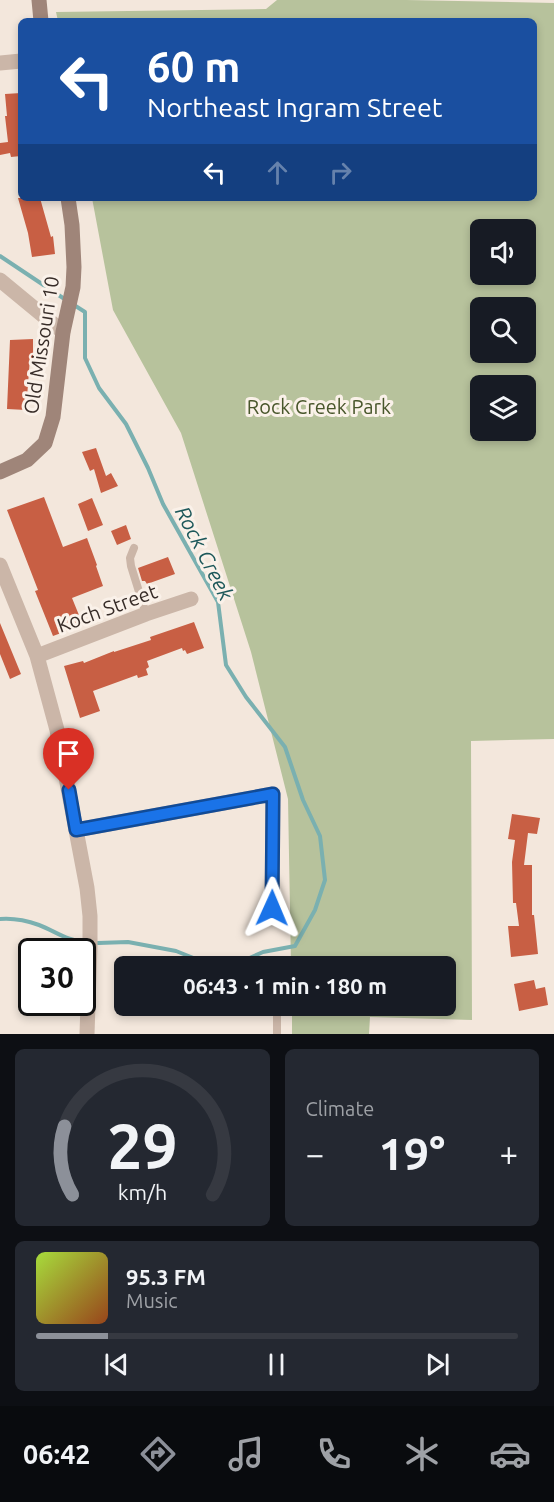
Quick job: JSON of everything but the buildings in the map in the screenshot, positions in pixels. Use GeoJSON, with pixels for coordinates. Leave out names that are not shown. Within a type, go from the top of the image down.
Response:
{"type":"FeatureCollection","features":[{"type":"Feature","properties":{"kind":"street"},"geometry":{"type":"LineString","coordinates":[[39,0],[41,18]]}},
{"type":"Feature","properties":{"kind":"street"},"geometry":{"type":"LineString","coordinates":[[0,63],[18,61]]}},
{"type":"Feature","properties":{"kind":"street","name":"Old Missouri 10"},"geometry":{"type":"LineString","coordinates":[[0,472],[27,460],[45,443],[53,417],[65,325],[73,287],[72,225],[68,201]]}},
{"type":"Feature","properties":{"kind":"street"},"geometry":{"type":"LineString","coordinates":[[0,280],[65,325]]}},
{"type":"Feature","properties":{"kind":"street"},"geometry":{"type":"LineString","coordinates":[[0,565],[37,656],[57,730],[87,888],[90,916],[87,1034]]}},
{"type":"Feature","properties":{"kind":"street","name":"Koch Street"},"geometry":{"type":"LineString","coordinates":[[37,656],[191,599]]}},
{"type":"Feature","properties":{"kind":"street"},"geometry":{"type":"LineString","coordinates":[[76,830],[273,794],[272,908]]}},
{"type":"Feature","properties":{"kind":"lane"},"geometry":{"type":"LineString","coordinates":[[134,548],[130,558],[131,566],[146,614]]}},
{"type":"Feature","properties":{"kind":"lane"},"geometry":{"type":"LineString","coordinates":[[277,1016],[278,1034]]}},
{"type":"Feature","properties":{"kind":"green space","name":"Rock Creek Park"},"geometry":{"type":"Polygon","coordinates":[[[277,0],[554,3],[554,739],[471,741],[472,1020],[370,1017],[369,1034],[292,1034],[292,1016],[456,1016],[456,956],[291,956],[288,799],[251,652],[181,433],[113,310],[93,201],[537,201],[537,18],[57,18],[56,12],[266,9],[277,0]]]}},
{"type":"Feature","properties":{"kind":"waterway","name":"Rock Creek"},"geometry":{"type":"LineString","coordinates":[[0,256],[66,300]]}},
{"type":"Feature","properties":{"kind":"waterway","name":"Rock Creek"},"geometry":{"type":"LineString","coordinates":[[74,305],[85,312],[85,358],[99,388],[126,424],[163,504],[218,602],[226,665],[246,697],[285,747],[303,800],[320,836],[325,880],[315,910],[295,946],[263,952],[236,964],[201,961],[176,951],[128,942],[98,943]]}},
{"type":"Feature","properties":{"kind":"waterway","name":"Rock Creek"},"geometry":{"type":"LineString","coordinates":[[0,919],[30,922],[67,938]]}},
{"type":"Feature","properties":{"kind":"route"},"geometry":{"type":"LineString","coordinates":[[69,790],[76,830],[273,794],[272,908]]}}]}
